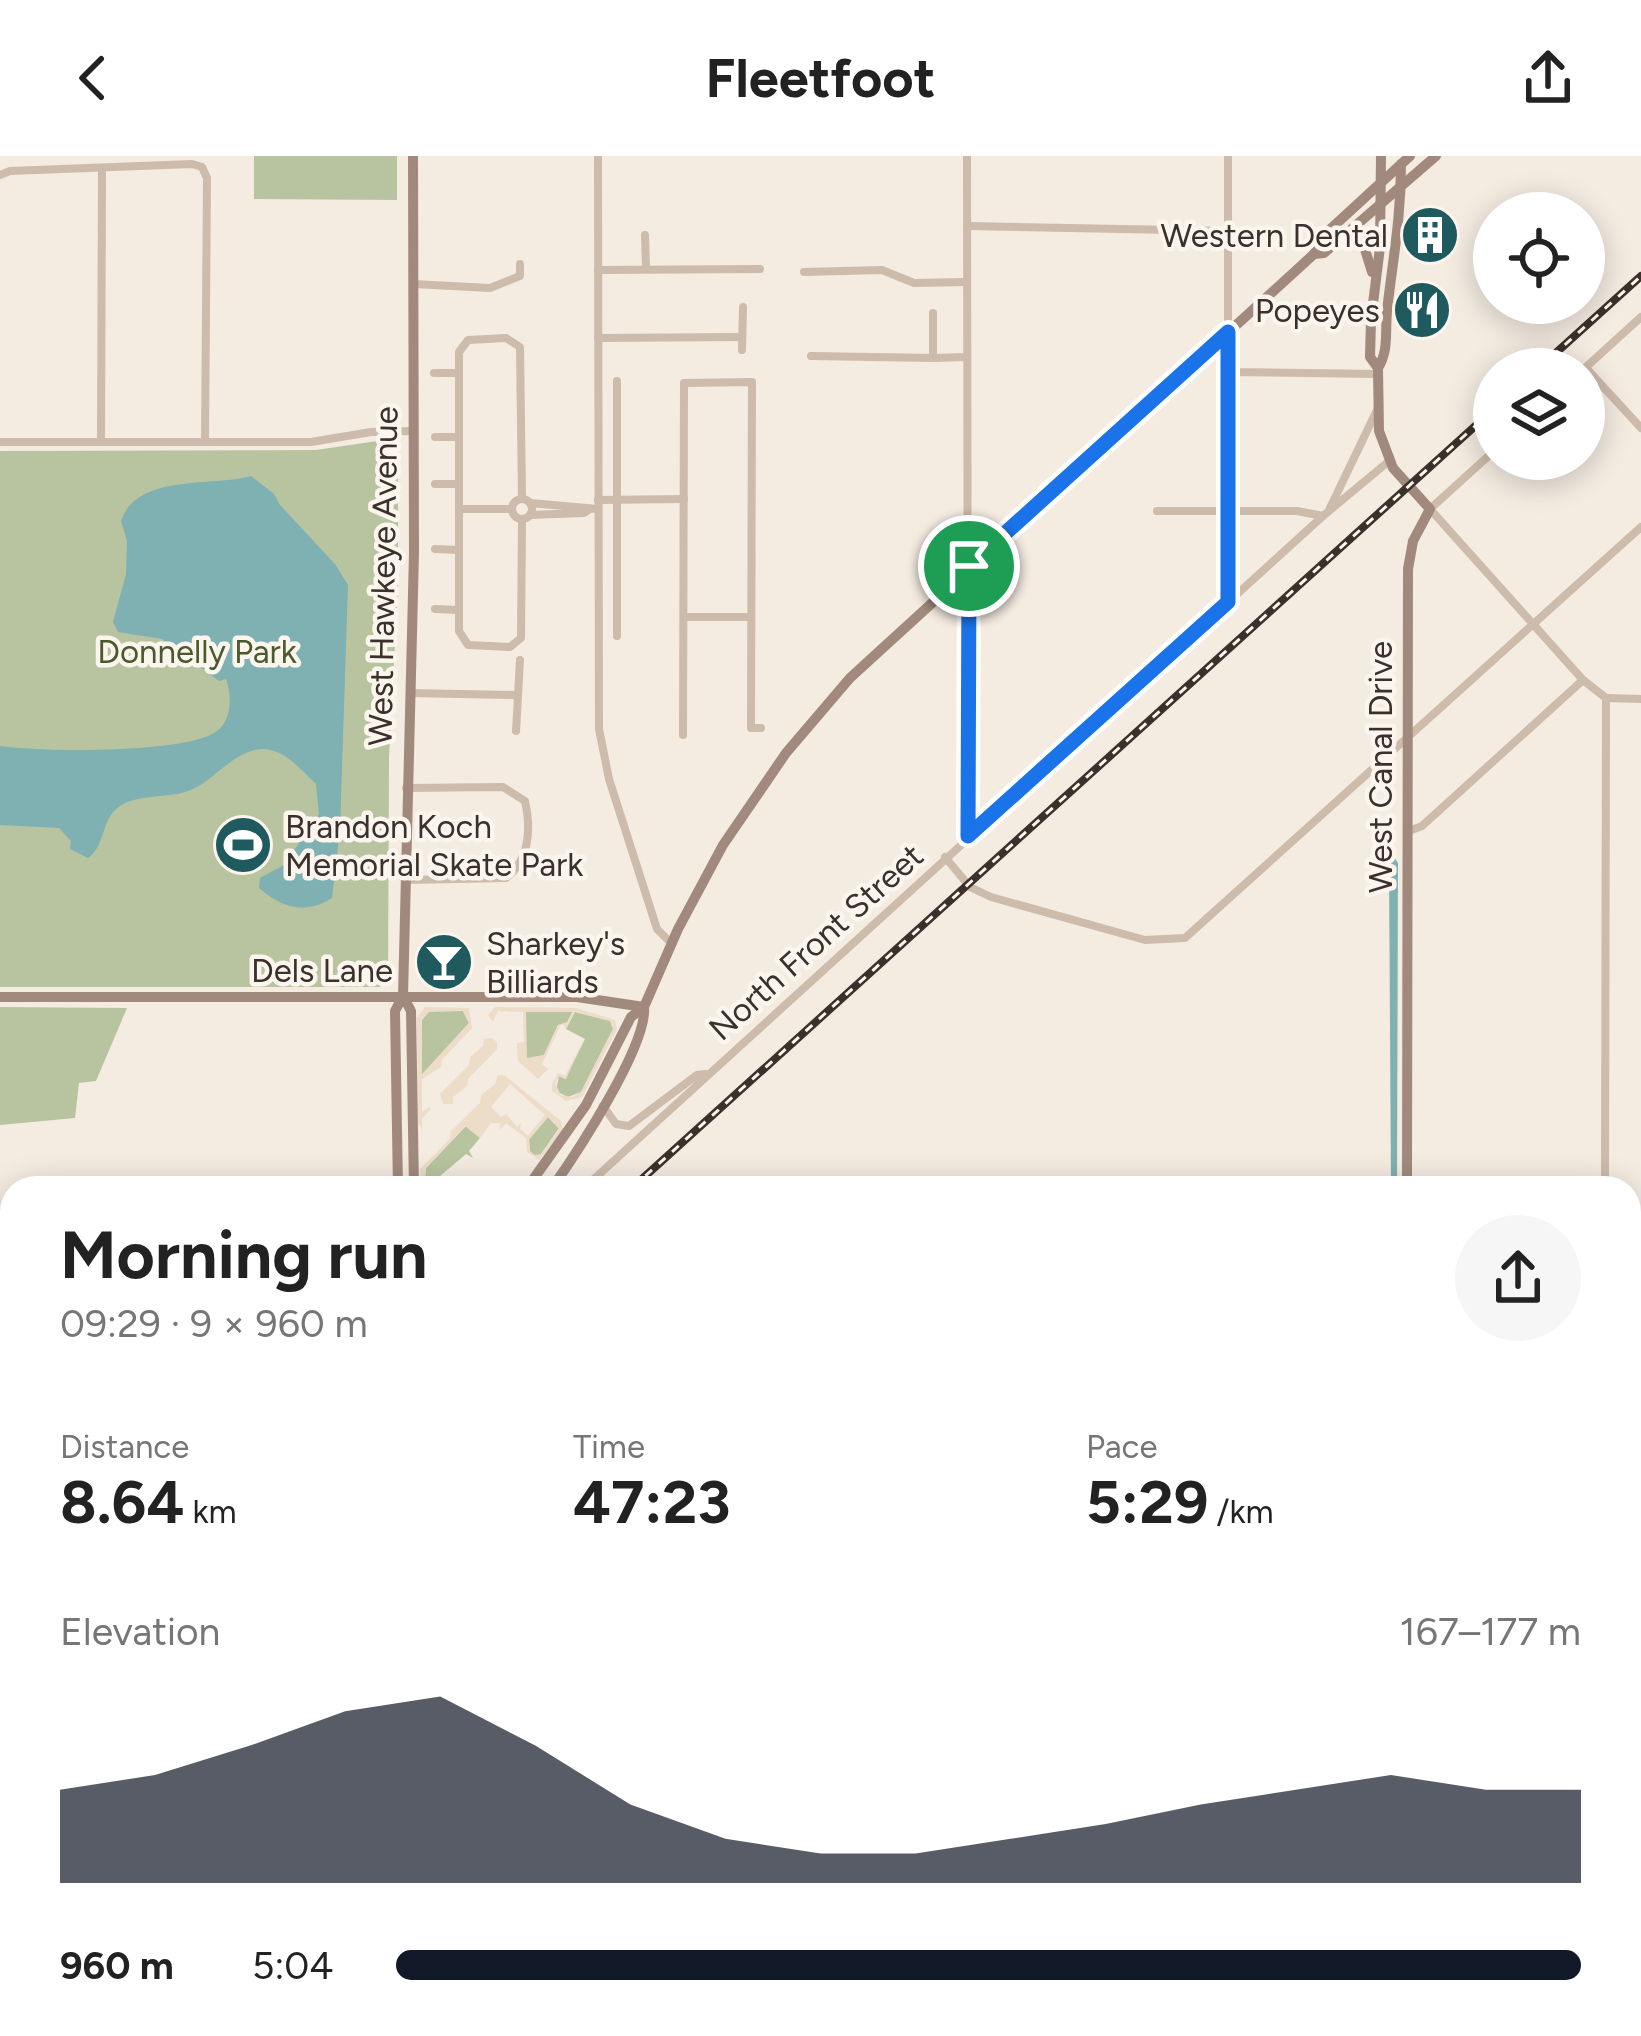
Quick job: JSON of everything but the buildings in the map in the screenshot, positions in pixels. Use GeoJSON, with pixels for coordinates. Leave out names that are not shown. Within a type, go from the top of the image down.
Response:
{"type":"FeatureCollection","features":[{"type":"Feature","properties":{"kind":"street","name":"West Hawkeye Avenue"},"geometry":{"type":"LineString","coordinates":[[398,1176],[395,1011],[403,996],[414,431],[413,156]]}},
{"type":"Feature","properties":{"kind":"street"},"geometry":{"type":"LineString","coordinates":[[598,156],[595,506],[601,740],[657,929],[671,943]]}},
{"type":"Feature","properties":{"kind":"street"},"geometry":{"type":"LineString","coordinates":[[967,156],[968,836]]}},
{"type":"Feature","properties":{"kind":"street"},"geometry":{"type":"LineString","coordinates":[[1228,156],[1228,602]]}},
{"type":"Feature","properties":{"kind":"street"},"geometry":{"type":"LineString","coordinates":[[1378,371],[1370,357],[1381,156]]}},
{"type":"Feature","properties":{"kind":"street"},"geometry":{"type":"LineString","coordinates":[[559,1176],[603,1106],[645,1022],[644,1007],[671,943],[723,845],[786,753],[850,678],[1228,332],[1436,156]]}},
{"type":"Feature","properties":{"kind":"street"},"geometry":{"type":"LineString","coordinates":[[1319,253],[1324,235],[1404,159]]}},
{"type":"Feature","properties":{"kind":"street"},"geometry":{"type":"LineString","coordinates":[[1404,159],[1400,234],[1385,356],[1378,371],[1380,438],[1388,461],[1583,680],[1606,698],[1641,699]]}},
{"type":"Feature","properties":{"kind":"street"},"geometry":{"type":"LineString","coordinates":[[0,174],[202,167],[206,178],[205,442]]}},
{"type":"Feature","properties":{"kind":"street"},"geometry":{"type":"LineString","coordinates":[[101,442],[102,168]]}},
{"type":"Feature","properties":{"kind":"street"},"geometry":{"type":"LineString","coordinates":[[968,226],[1228,231]]}},
{"type":"Feature","properties":{"kind":"street"},"geometry":{"type":"LineString","coordinates":[[645,235],[646,269]]}},
{"type":"Feature","properties":{"kind":"street"},"geometry":{"type":"LineString","coordinates":[[1319,253],[1333,251],[1348,240],[1360,240],[1374,275]]}},
{"type":"Feature","properties":{"kind":"street"},"geometry":{"type":"LineString","coordinates":[[413,284],[501,286],[520,276],[520,264]]}},
{"type":"Feature","properties":{"kind":"street"},"geometry":{"type":"LineString","coordinates":[[598,270],[760,268]]}},
{"type":"Feature","properties":{"kind":"street"},"geometry":{"type":"LineString","coordinates":[[804,272],[882,270],[914,283],[968,282]]}},
{"type":"Feature","properties":{"kind":"street"},"geometry":{"type":"LineString","coordinates":[[742,307],[742,350]]}},
{"type":"Feature","properties":{"kind":"street"},"geometry":{"type":"LineString","coordinates":[[933,314],[933,358]]}},
{"type":"Feature","properties":{"kind":"street"},"geometry":{"type":"LineString","coordinates":[[1605,350],[1641,317]]}},
{"type":"Feature","properties":{"kind":"street"},"geometry":{"type":"LineString","coordinates":[[598,338],[742,337]]}},
{"type":"Feature","properties":{"kind":"street"},"geometry":{"type":"LineString","coordinates":[[506,338],[520,347],[526,517],[522,633],[510,647],[468,645],[460,638],[459,373],[459,352],[468,340],[506,338]]}},
{"type":"Feature","properties":{"kind":"street"},"geometry":{"type":"LineString","coordinates":[[811,356],[967,357]]}},
{"type":"Feature","properties":{"kind":"street"},"geometry":{"type":"LineString","coordinates":[[1227,372],[1378,371]]}},
{"type":"Feature","properties":{"kind":"street"},"geometry":{"type":"LineString","coordinates":[[434,373],[459,373]]}},
{"type":"Feature","properties":{"kind":"street"},"geometry":{"type":"LineString","coordinates":[[617,381],[617,636]]}},
{"type":"Feature","properties":{"kind":"street"},"geometry":{"type":"LineString","coordinates":[[683,735],[684,382],[752,382],[751,728],[761,728]]}},
{"type":"Feature","properties":{"kind":"street"},"geometry":{"type":"LineString","coordinates":[[1605,389],[1641,428]]}},
{"type":"Feature","properties":{"kind":"street"},"geometry":{"type":"LineString","coordinates":[[1157,512],[1326,513],[1378,406]]}},
{"type":"Feature","properties":{"kind":"street"},"geometry":{"type":"LineString","coordinates":[[0,442],[311,442],[414,431]]}},
{"type":"Feature","properties":{"kind":"street"},"geometry":{"type":"LineString","coordinates":[[435,437],[459,437]]}},
{"type":"Feature","properties":{"kind":"street","name":"North Front Street"},"geometry":{"type":"LineString","coordinates":[[597,1176],[1388,461]]}},
{"type":"Feature","properties":{"kind":"street"},"geometry":{"type":"LineString","coordinates":[[1430,509],[1473,470]]}},
{"type":"Feature","properties":{"kind":"street"},"geometry":{"type":"LineString","coordinates":[[435,484],[459,484]]}},
{"type":"Feature","properties":{"kind":"street"},"geometry":{"type":"LineString","coordinates":[[512,509],[516,517],[526,517],[584,513],[617,500],[684,499]]}},
{"type":"Feature","properties":{"kind":"street"},"geometry":{"type":"LineString","coordinates":[[459,509],[512,509],[526,501],[595,506]]}},
{"type":"Feature","properties":{"kind":"street","name":"West Canal Drive"},"geometry":{"type":"LineString","coordinates":[[1407,1176],[1408,564],[1430,509]]}},
{"type":"Feature","properties":{"kind":"street"},"geometry":{"type":"LineString","coordinates":[[945,857],[970,887],[991,897],[1145,940],[1176,941],[1195,932],[1641,527]]}},
{"type":"Feature","properties":{"kind":"street"},"geometry":{"type":"LineString","coordinates":[[435,550],[459,550]]}},
{"type":"Feature","properties":{"kind":"street"},"geometry":{"type":"LineString","coordinates":[[435,610],[459,610]]}},
{"type":"Feature","properties":{"kind":"street"},"geometry":{"type":"LineString","coordinates":[[684,617],[751,617]]}},
{"type":"Feature","properties":{"kind":"street"},"geometry":{"type":"LineString","coordinates":[[516,731],[520,660]]}},
{"type":"Feature","properties":{"kind":"street"},"geometry":{"type":"LineString","coordinates":[[1409,831],[1422,826],[1583,680]]}},
{"type":"Feature","properties":{"kind":"street"},"geometry":{"type":"LineString","coordinates":[[409,692],[516,695]]}},
{"type":"Feature","properties":{"kind":"street"},"geometry":{"type":"LineString","coordinates":[[1605,1176],[1606,698]]}},
{"type":"Feature","properties":{"kind":"street"},"geometry":{"type":"LineString","coordinates":[[405,880],[506,878],[517,870],[528,835],[525,800],[502,787],[406,788]]}},
{"type":"Feature","properties":{"kind":"street","name":"West Hawkeye Avenue"},"geometry":{"type":"LineString","coordinates":[[403,996],[411,1011],[414,1176]]}},
{"type":"Feature","properties":{"kind":"street","name":"Dels Lane"},"geometry":{"type":"LineString","coordinates":[[0,997],[583,997],[644,1007]]}},
{"type":"Feature","properties":{"kind":"street"},"geometry":{"type":"LineString","coordinates":[[536,1176],[566,1136],[631,1017],[644,1007]]}},
{"type":"Feature","properties":{"kind":"street","name":"North Front Street"},"geometry":{"type":"LineString","coordinates":[[603,1106],[616,1124],[629,1126],[697,1075],[705,1074]]}},
{"type":"Feature","properties":{"kind":"green space"},"geometry":{"type":"Polygon","coordinates":[[[254,156],[397,156],[397,200],[254,199],[254,156]]]}},
{"type":"Feature","properties":{"kind":"green space","name":"Donnelly Park"},"geometry":{"type":"Polygon","coordinates":[[[391,439],[398,447],[398,589],[389,758],[388,983],[379,987],[0,987],[0,451],[316,450],[391,439]]]}},
{"type":"Feature","properties":{"kind":"green space"},"geometry":{"type":"Polygon","coordinates":[[[0,1007],[127,1008],[96,1081],[79,1083],[75,1118],[0,1125],[0,1007]]]}},
{"type":"Feature","properties":{"kind":"green space"},"geometry":{"type":"Polygon","coordinates":[[[429,1011],[463,1011],[469,1023],[422,1075],[422,1020],[429,1011]]]}},
{"type":"Feature","properties":{"kind":"green space"},"geometry":{"type":"Polygon","coordinates":[[[526,1011],[573,1011],[567,1023],[558,1025],[544,1055],[526,1059],[526,1011]]]}},
{"type":"Feature","properties":{"kind":"green space"},"geometry":{"type":"Polygon","coordinates":[[[575,1012],[610,1021],[613,1029],[581,1092],[568,1097],[556,1091],[559,1076],[565,1079],[585,1039],[566,1029],[575,1012]]]}},
{"type":"Feature","properties":{"kind":"green space"},"geometry":{"type":"Polygon","coordinates":[[[548,1117],[559,1128],[535,1156],[529,1139],[548,1117]]]}},
{"type":"Feature","properties":{"kind":"green space"},"geometry":{"type":"Polygon","coordinates":[[[466,1126],[480,1138],[469,1151],[473,1158],[466,1154],[440,1176],[425,1176],[426,1168],[466,1126]]]}},
{"type":"Feature","properties":{"kind":"shaded area"},"geometry":{"type":"Polygon","coordinates":[[[425,1007],[469,1008],[472,1028],[441,1067],[422,1079],[422,1112],[431,1109],[422,1118],[422,1129],[418,1123],[417,1017],[425,1007]],[[463,1011],[429,1012],[422,1020],[422,1074],[469,1023],[463,1011]]]}},
{"type":"Feature","properties":{"kind":"shaded area"},"geometry":{"type":"Polygon","coordinates":[[[495,1007],[576,1008],[615,1020],[617,1029],[582,1097],[566,1101],[552,1091],[558,1073],[565,1076],[584,1039],[566,1079],[559,1076],[555,1083],[561,1095],[572,1097],[581,1092],[613,1029],[610,1021],[575,1011],[566,1029],[560,1026],[542,1064],[548,1069],[538,1079],[518,1061],[517,1043],[524,1042],[523,1012],[498,1011],[493,1022],[488,1015],[495,1007]],[[526,1012],[527,1058],[544,1055],[558,1025],[567,1022],[572,1012],[526,1012]]]}},
{"type":"Feature","properties":{"kind":"shaded area"},"geometry":{"type":"Polygon","coordinates":[[[491,1038],[497,1049],[453,1097],[453,1104],[443,1104],[440,1094],[469,1065],[484,1039],[491,1038]]]}},
{"type":"Feature","properties":{"kind":"shaded area"},"geometry":{"type":"Polygon","coordinates":[[[498,1075],[504,1075],[561,1121],[563,1130],[539,1160],[527,1152],[526,1138],[506,1123],[499,1130],[501,1123],[491,1123],[480,1138],[465,1126],[420,1176],[420,1169],[480,1103],[498,1075]],[[510,1084],[491,1107],[517,1127],[521,1123],[520,1129],[528,1136],[545,1115],[510,1084]],[[548,1117],[529,1140],[530,1152],[541,1154],[559,1129],[548,1117]]]}},
{"type":"Feature","properties":{"kind":"water"},"geometry":{"type":"Polygon","coordinates":[[[251,476],[274,494],[348,585],[340,830],[332,898],[303,908],[276,900],[259,888],[260,878],[284,865],[319,814],[316,784],[277,752],[251,751],[188,791],[122,805],[88,858],[70,849],[71,841],[59,828],[0,825],[0,746],[78,750],[176,744],[217,731],[226,721],[226,679],[219,681],[162,639],[118,632],[113,622],[126,574],[127,541],[121,521],[143,495],[159,489],[251,476]]]}},
{"type":"Feature","properties":{"kind":"water"},"geometry":{"type":"Polygon","coordinates":[[[1394,857],[1398,863],[1397,1176],[1391,1176],[1389,863],[1394,857]]]}},
{"type":"Feature","properties":{"kind":"railway"},"geometry":{"type":"LineString","coordinates":[[1561,348],[1641,276]]}},
{"type":"Feature","properties":{"kind":"railway"},"geometry":{"type":"LineString","coordinates":[[645,1176],[1473,428]]}},
{"type":"Feature","properties":{"kind":"place","name":"Western Dental"},"geometry":{"type":"Point","coordinates":[1430,235]}},
{"type":"Feature","properties":{"kind":"place","name":"Popeyes"},"geometry":{"type":"Point","coordinates":[1422,310]}},
{"type":"Feature","properties":{"kind":"place","name":"Brandon Koch Memorial Skate Park"},"geometry":{"type":"Point","coordinates":[243,845]}},
{"type":"Feature","properties":{"kind":"place","name":"Sharkey's Billiards"},"geometry":{"type":"Point","coordinates":[444,962]}},
{"type":"Feature","properties":{"kind":"route"},"geometry":{"type":"LineString","coordinates":[[1228,332],[1228,602],[968,836],[969,566],[1036,505],[1228,332]]}}]}
